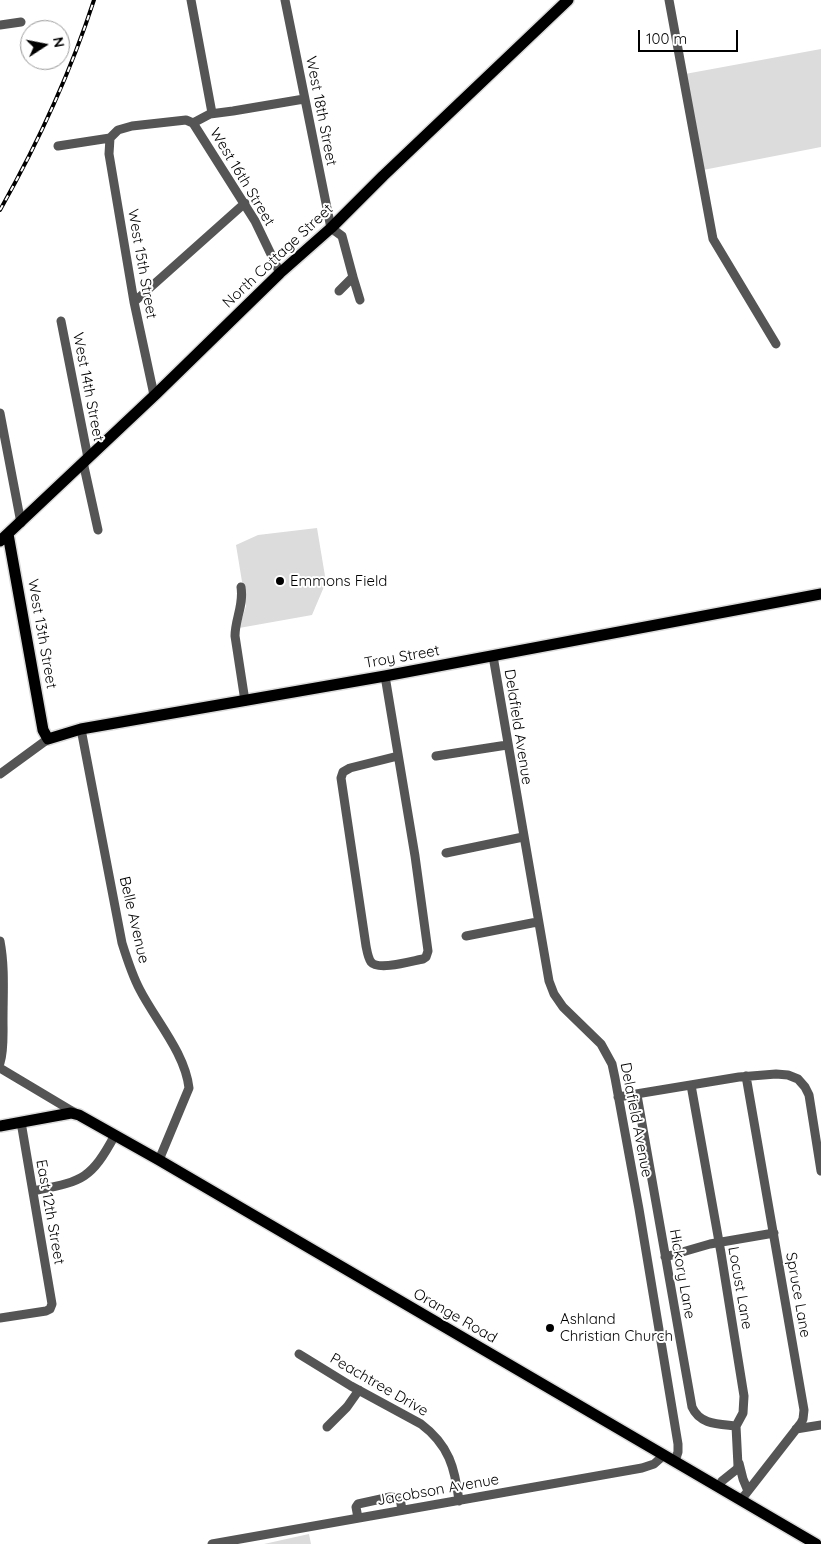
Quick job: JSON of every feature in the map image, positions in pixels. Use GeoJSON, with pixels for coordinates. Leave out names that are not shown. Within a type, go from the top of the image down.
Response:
{"type":"FeatureCollection","features":[{"type":"Feature","properties":{"kind":"main road","name":"North Cottage Street"},"geometry":{"type":"LineString","coordinates":[[4,537],[21,523],[280,273],[331,228],[568,0]]}},
{"type":"Feature","properties":{"kind":"main road","name":"West 13th Street"},"geometry":{"type":"LineString","coordinates":[[4,537],[43,730],[48,739]]}},
{"type":"Feature","properties":{"kind":"main road","name":"Troy Street"},"geometry":{"type":"LineString","coordinates":[[48,739],[81,729],[385,676],[821,594]]}},
{"type":"Feature","properties":{"kind":"main road","name":"Orange Road"},"geometry":{"type":"LineString","coordinates":[[75,1114],[159,1160],[675,1462],[718,1486],[745,1495],[816,1544]]}},
{"type":"Feature","properties":{"kind":"main road"},"geometry":{"type":"LineString","coordinates":[[0,1126],[75,1114]]}},
{"type":"Feature","properties":{"kind":"street"},"geometry":{"type":"LineString","coordinates":[[191,0],[212,113]]}},
{"type":"Feature","properties":{"kind":"street","name":"West 18th Street"},"geometry":{"type":"LineString","coordinates":[[285,0],[331,228]]}},
{"type":"Feature","properties":{"kind":"street"},"geometry":{"type":"LineString","coordinates":[[669,0],[713,239],[776,344]]}},
{"type":"Feature","properties":{"kind":"street"},"geometry":{"type":"LineString","coordinates":[[0,25],[20,22]]}},
{"type":"Feature","properties":{"kind":"street"},"geometry":{"type":"LineString","coordinates":[[58,146],[110,138],[118,130],[132,126],[186,120],[193,123],[212,113],[233,112],[304,99]]}},
{"type":"Feature","properties":{"kind":"street","name":"West 16th Street"},"geometry":{"type":"LineString","coordinates":[[193,123],[245,203],[280,273]]}},
{"type":"Feature","properties":{"kind":"street","name":"West 15th Street"},"geometry":{"type":"LineString","coordinates":[[110,138],[109,154],[134,302],[154,395]]}},
{"type":"Feature","properties":{"kind":"street"},"geometry":{"type":"LineString","coordinates":[[134,302],[245,203]]}},
{"type":"Feature","properties":{"kind":"street"},"geometry":{"type":"LineString","coordinates":[[331,228],[342,236],[360,300]]}},
{"type":"Feature","properties":{"kind":"street"},"geometry":{"type":"LineString","coordinates":[[339,290],[353,277]]}},
{"type":"Feature","properties":{"kind":"street","name":"West 14th Street"},"geometry":{"type":"LineString","coordinates":[[61,321],[98,530]]}},
{"type":"Feature","properties":{"kind":"street"},"geometry":{"type":"LineString","coordinates":[[0,413],[21,523]]}},
{"type":"Feature","properties":{"kind":"street"},"geometry":{"type":"LineString","coordinates":[[241,587],[243,601],[235,626],[235,636],[244,701]]}},
{"type":"Feature","properties":{"kind":"street","name":"Delafield Avenue"},"geometry":{"type":"LineString","coordinates":[[493,656],[546,972],[554,994],[564,1007],[591,1033],[612,1064],[639,1209],[678,1444],[675,1462]]}},
{"type":"Feature","properties":{"kind":"street"},"geometry":{"type":"LineString","coordinates":[[385,676],[398,756],[414,856],[428,954],[423,959],[376,966],[371,962],[366,946],[340,778],[343,772],[350,768],[398,756]]}},
{"type":"Feature","properties":{"kind":"street","name":"Belle Avenue"},"geometry":{"type":"LineString","coordinates":[[81,729],[122,943],[129,966],[140,990],[186,1070],[188,1080],[189,1088],[159,1160]]}},
{"type":"Feature","properties":{"kind":"street","name":"Troy Street"},"geometry":{"type":"LineString","coordinates":[[0,774],[48,739]]}},
{"type":"Feature","properties":{"kind":"street"},"geometry":{"type":"LineString","coordinates":[[436,756],[507,745]]}},
{"type":"Feature","properties":{"kind":"street"},"geometry":{"type":"LineString","coordinates":[[446,853],[523,838]]}},
{"type":"Feature","properties":{"kind":"street"},"geometry":{"type":"LineString","coordinates":[[466,936],[538,922]]}},
{"type":"Feature","properties":{"kind":"street"},"geometry":{"type":"LineString","coordinates":[[0,941],[4,968],[2,1058],[0,1064]]}},
{"type":"Feature","properties":{"kind":"street","name":"Orange Road"},"geometry":{"type":"LineString","coordinates":[[0,1068],[75,1114]]}},
{"type":"Feature","properties":{"kind":"street"},"geometry":{"type":"LineString","coordinates":[[618,1097],[746,1076],[784,1074],[793,1076],[803,1084],[809,1095],[821,1171]]}},
{"type":"Feature","properties":{"kind":"street","name":"Spruce Lane"},"geometry":{"type":"LineString","coordinates":[[745,1495],[803,1418],[803,1402],[746,1076]]}},
{"type":"Feature","properties":{"kind":"street","name":"Locust Lane"},"geometry":{"type":"LineString","coordinates":[[690,1085],[719,1243],[744,1396],[743,1412],[736,1426],[739,1461],[745,1495]]}},
{"type":"Feature","properties":{"kind":"street","name":"Hickory Lane"},"geometry":{"type":"LineString","coordinates":[[638,1095],[692,1406],[696,1415],[708,1422],[718,1425],[736,1426]]}},
{"type":"Feature","properties":{"kind":"street","name":"East 12th Street"},"geometry":{"type":"LineString","coordinates":[[0,1318],[46,1311],[52,1307],[21,1122]]}},
{"type":"Feature","properties":{"kind":"street"},"geometry":{"type":"LineString","coordinates":[[33,1191],[71,1183],[84,1177],[98,1163],[114,1135]]}},
{"type":"Feature","properties":{"kind":"street"},"geometry":{"type":"LineString","coordinates":[[665,1256],[719,1243],[774,1234]]}},
{"type":"Feature","properties":{"kind":"street","name":"Peachtree Drive"},"geometry":{"type":"LineString","coordinates":[[299,1354],[359,1390],[422,1424],[433,1433],[450,1458],[457,1484],[459,1501]]}},
{"type":"Feature","properties":{"kind":"street"},"geometry":{"type":"LineString","coordinates":[[327,1427],[347,1407],[359,1390]]}},
{"type":"Feature","properties":{"kind":"street"},"geometry":{"type":"LineString","coordinates":[[796,1429],[821,1425]]}},
{"type":"Feature","properties":{"kind":"street","name":"Jacobson Avenue"},"geometry":{"type":"LineString","coordinates":[[212,1544],[642,1468],[654,1464],[664,1455]]}},
{"type":"Feature","properties":{"kind":"street"},"geometry":{"type":"LineString","coordinates":[[718,1486],[737,1469],[739,1461]]}},
{"type":"Feature","properties":{"kind":"street"},"geometry":{"type":"LineString","coordinates":[[358,1518],[356,1507],[358,1504],[390,1497],[397,1496],[400,1498],[402,1510]]}},
{"type":"Feature","properties":{"kind":"shaded area"},"geometry":{"type":"Polygon","coordinates":[[[821,49],[821,147],[703,170],[685,74],[821,49]]]}},
{"type":"Feature","properties":{"kind":"shaded area","name":"Emmons Field"},"geometry":{"type":"Polygon","coordinates":[[[317,528],[326,582],[312,615],[239,628],[246,606],[236,545],[258,535],[317,528]]]}},
{"type":"Feature","properties":{"kind":"shaded area"},"geometry":{"type":"Polygon","coordinates":[[[309,1534],[311,1544],[264,1544],[309,1534]]]}},
{"type":"Feature","properties":{"kind":"railway"},"geometry":{"type":"LineString","coordinates":[[0,210],[52,108],[75,55],[94,0]]}},
{"type":"Feature","properties":{"kind":"place","name":"Emmons Field"},"geometry":{"type":"Point","coordinates":[280,581]}},
{"type":"Feature","properties":{"kind":"place","name":"Ashland Christian Church"},"geometry":{"type":"Point","coordinates":[550,1328]}}]}
